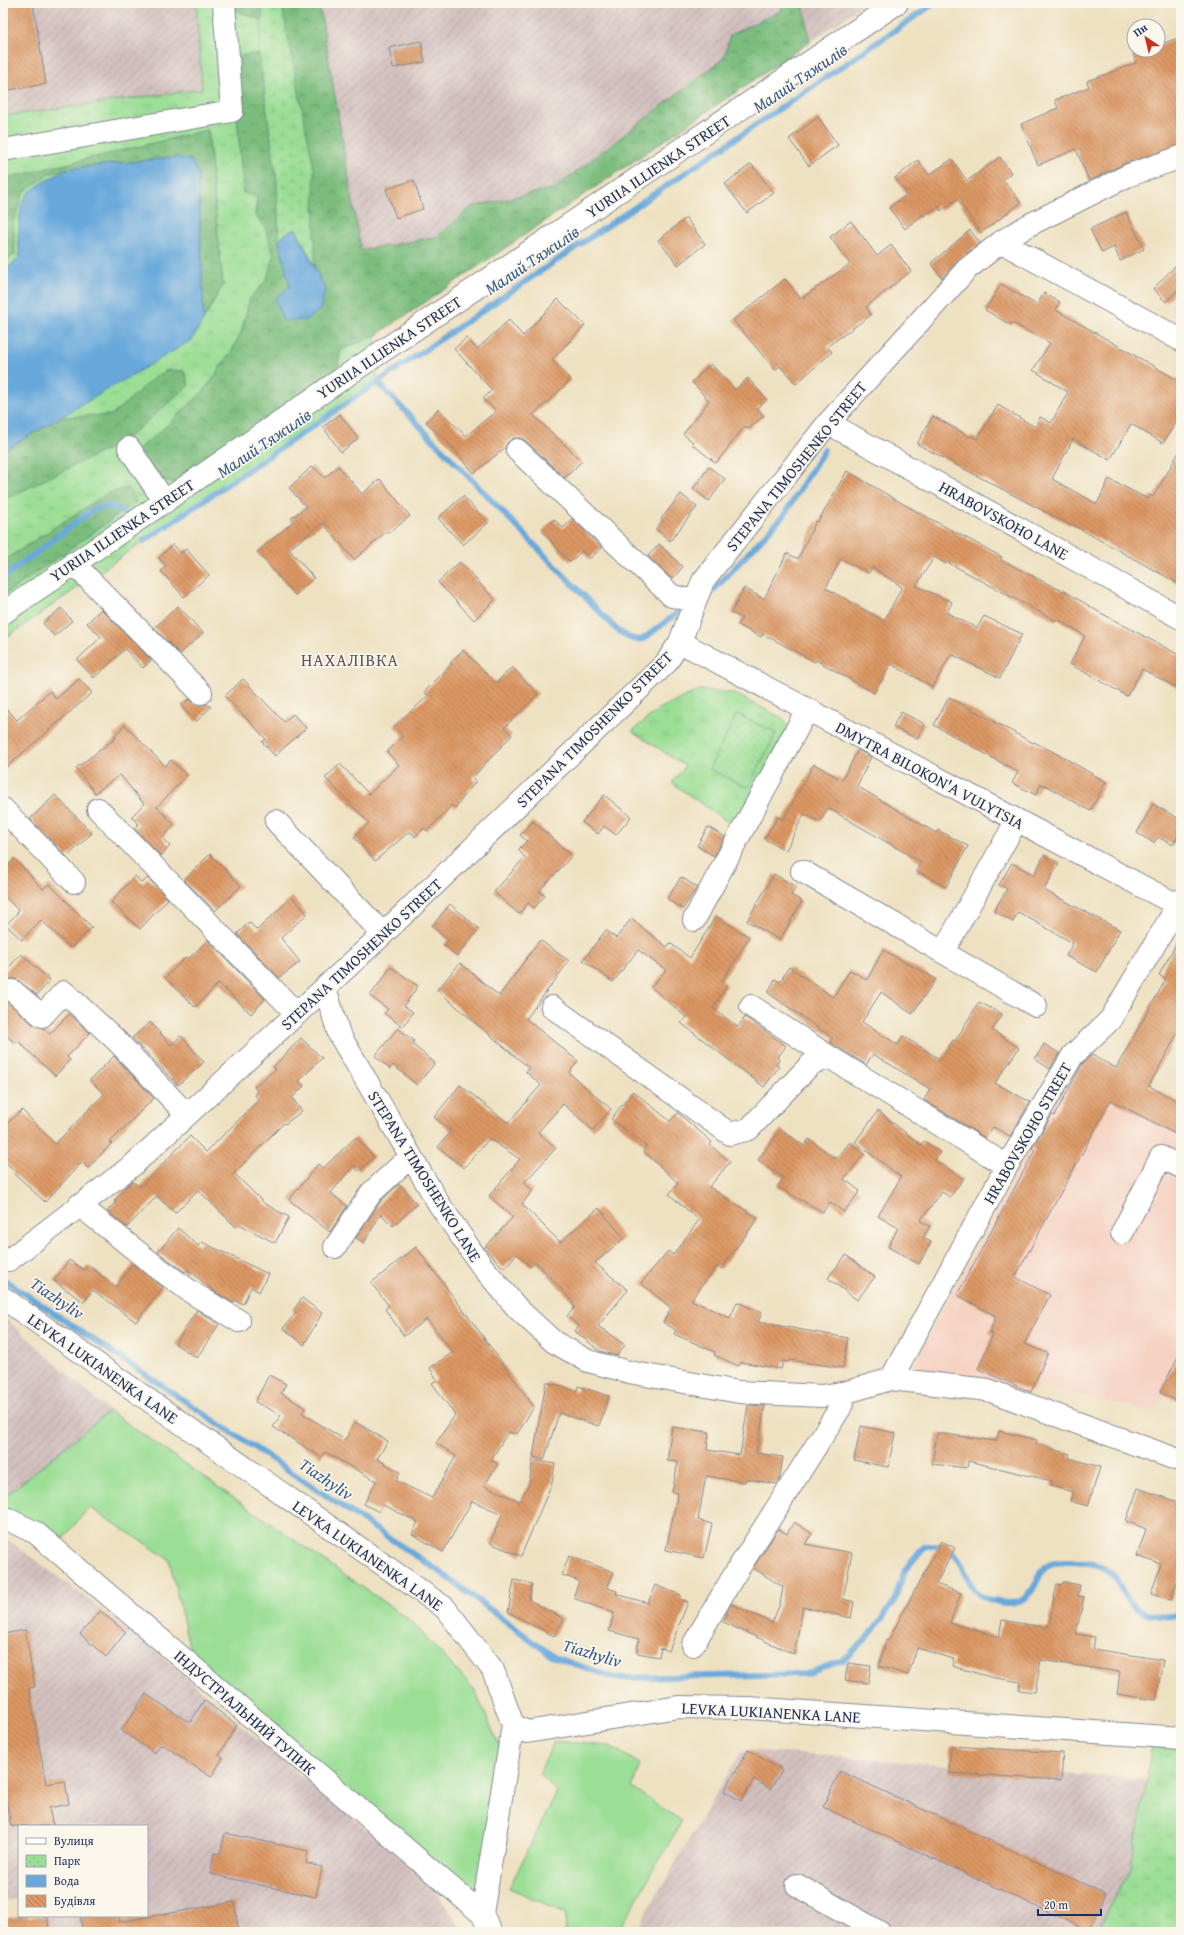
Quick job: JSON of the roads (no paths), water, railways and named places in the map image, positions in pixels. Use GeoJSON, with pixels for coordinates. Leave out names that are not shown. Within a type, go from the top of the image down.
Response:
{"type":"FeatureCollection","features":[{"type":"Feature","properties":{"kind":"street"},"geometry":{"type":"LineString","coordinates":[[3,150],[232,111],[224,3]]}},
{"type":"Feature","properties":{"kind":"street","name":"YURIIA ILLIENKA STREET"},"geometry":{"type":"LineString","coordinates":[[3,613],[73,562],[165,502],[356,369],[897,3]]}},
{"type":"Feature","properties":{"kind":"street","name":"STEPANA TIMOSHENKO STREET"},"geometry":{"type":"LineString","coordinates":[[9,1260],[78,1205],[133,1165],[383,934],[666,662],[680,642],[703,581],[828,423],[967,270],[1001,242],[1029,225],[1127,176],[1181,157]]}},
{"type":"Feature","properties":{"kind":"street"},"geometry":{"type":"LineString","coordinates":[[1001,242],[1181,340]]}},
{"type":"Feature","properties":{"kind":"street","name":"HRABOVSKOHO LANE"},"geometry":{"type":"LineString","coordinates":[[828,423],[1181,618]]}},
{"type":"Feature","properties":{"kind":"street"},"geometry":{"type":"LineString","coordinates":[[129,448],[165,502]]}},
{"type":"Feature","properties":{"kind":"street"},"geometry":{"type":"LineString","coordinates":[[517,450],[672,596],[695,601]]}},
{"type":"Feature","properties":{"kind":"street"},"geometry":{"type":"LineString","coordinates":[[73,562],[201,693]]}},
{"type":"Feature","properties":{"kind":"street","name":"DMYTRA BILOKON'A VULYTSIA"},"geometry":{"type":"LineString","coordinates":[[680,642],[807,710],[1180,904]]}},
{"type":"Feature","properties":{"kind":"street"},"geometry":{"type":"LineString","coordinates":[[694,920],[807,710]]}},
{"type":"Feature","properties":{"kind":"street"},"geometry":{"type":"LineString","coordinates":[[98,808],[297,1014]]}},
{"type":"Feature","properties":{"kind":"street"},"geometry":{"type":"LineString","coordinates":[[3,809],[74,882]]}},
{"type":"Feature","properties":{"kind":"street"},"geometry":{"type":"LineString","coordinates":[[943,952],[1017,820]]}},
{"type":"Feature","properties":{"kind":"street"},"geometry":{"type":"LineString","coordinates":[[276,821],[383,934]]}},
{"type":"Feature","properties":{"kind":"street"},"geometry":{"type":"LineString","coordinates":[[802,871],[1036,1006]]}},
{"type":"Feature","properties":{"kind":"street","name":"HRABOVSKOHO STREET"},"geometry":{"type":"LineString","coordinates":[[890,1379],[1007,1166],[1073,1055],[1110,1020],[1180,904]]}},
{"type":"Feature","properties":{"kind":"street","name":"STEPANA TIMOSHENKO LANE"},"geometry":{"type":"LineString","coordinates":[[325,988],[339,1034],[439,1204],[481,1265],[514,1303],[554,1342],[588,1360],[629,1372],[739,1392],[822,1396],[847,1392],[890,1379],[988,1390],[1181,1461]]}},
{"type":"Feature","properties":{"kind":"street"},"geometry":{"type":"LineString","coordinates":[[13,991],[42,1016],[64,992],[116,1040],[187,1115]]}},
{"type":"Feature","properties":{"kind":"street"},"geometry":{"type":"LineString","coordinates":[[751,1006],[831,1058],[1007,1166]]}},
{"type":"Feature","properties":{"kind":"street"},"geometry":{"type":"LineString","coordinates":[[552,1007],[730,1134],[749,1130],[812,1063],[831,1058]]}},
{"type":"Feature","properties":{"kind":"street"},"geometry":{"type":"LineString","coordinates":[[335,1248],[371,1193],[410,1157]]}},
{"type":"Feature","properties":{"kind":"street"},"geometry":{"type":"LineString","coordinates":[[1122,1233],[1161,1157],[1181,1167]]}},
{"type":"Feature","properties":{"kind":"street"},"geometry":{"type":"LineString","coordinates":[[78,1205],[191,1292],[239,1322]]}},
{"type":"Feature","properties":{"kind":"street","name":"LEVKA LUKIANENKA LANE"},"geometry":{"type":"LineString","coordinates":[[3,1298],[445,1608],[493,1670],[513,1725],[527,1732],[678,1707],[748,1708],[1181,1738]]}},
{"type":"Feature","properties":{"kind":"street"},"geometry":{"type":"LineString","coordinates":[[693,1645],[733,1577],[840,1408],[847,1392]]}},
{"type":"Feature","properties":{"kind":"street","name":"ІНДУСТРІАЛЬНИЙ ТУПИК"},"geometry":{"type":"LineString","coordinates":[[3,1517],[36,1533],[486,1923]]}},
{"type":"Feature","properties":{"kind":"street"},"geometry":{"type":"LineString","coordinates":[[486,1923],[513,1725]]}},
{"type":"Feature","properties":{"kind":"street"},"geometry":{"type":"LineString","coordinates":[[797,1885],[879,1932]]}},
{"type":"Feature","properties":{"kind":"water"},"geometry":{"type":"Polygon","coordinates":[[[178,157],[191,160],[198,173],[204,319],[192,340],[3,451],[3,272],[20,257],[18,239],[21,206],[28,193],[66,169],[178,157]]]}},
{"type":"Feature","properties":{"kind":"water"},"geometry":{"type":"Polygon","coordinates":[[[296,229],[325,289],[320,310],[306,320],[283,321],[275,299],[290,286],[279,241],[285,234],[296,229]]]}},
{"type":"Feature","properties":{"kind":"waterway","name":"Малий Тяжилів"},"geometry":{"type":"LineString","coordinates":[[144,541],[935,3]]}},
{"type":"Feature","properties":{"kind":"waterway"},"geometry":{"type":"LineString","coordinates":[[378,383],[615,628],[631,638],[639,640],[643,639],[684,608]]}},
{"type":"Feature","properties":{"kind":"waterway"},"geometry":{"type":"LineString","coordinates":[[710,594],[784,515],[824,450]]}},
{"type":"Feature","properties":{"kind":"waterway","name":"Малий Тяжилів"},"geometry":{"type":"LineString","coordinates":[[3,578],[94,509],[104,507],[117,508],[128,518]]}},
{"type":"Feature","properties":{"kind":"waterway","name":"Tiazhyliv"},"geometry":{"type":"LineString","coordinates":[[3,1279],[440,1572],[554,1657],[615,1678],[806,1674],[843,1660],[867,1638],[893,1604],[905,1570],[925,1546],[942,1546],[953,1552],[960,1562],[971,1585],[980,1594],[992,1601],[1007,1603],[1021,1601],[1030,1594],[1042,1571],[1050,1564],[1077,1562],[1093,1564],[1108,1571],[1114,1577],[1131,1603],[1143,1612],[1159,1616],[1181,1613]]}},
{"type":"Feature","properties":{"kind":"district","name":"НАХАЛІВКА"},"geometry":{"type":"Point","coordinates":[350,660]}}]}
